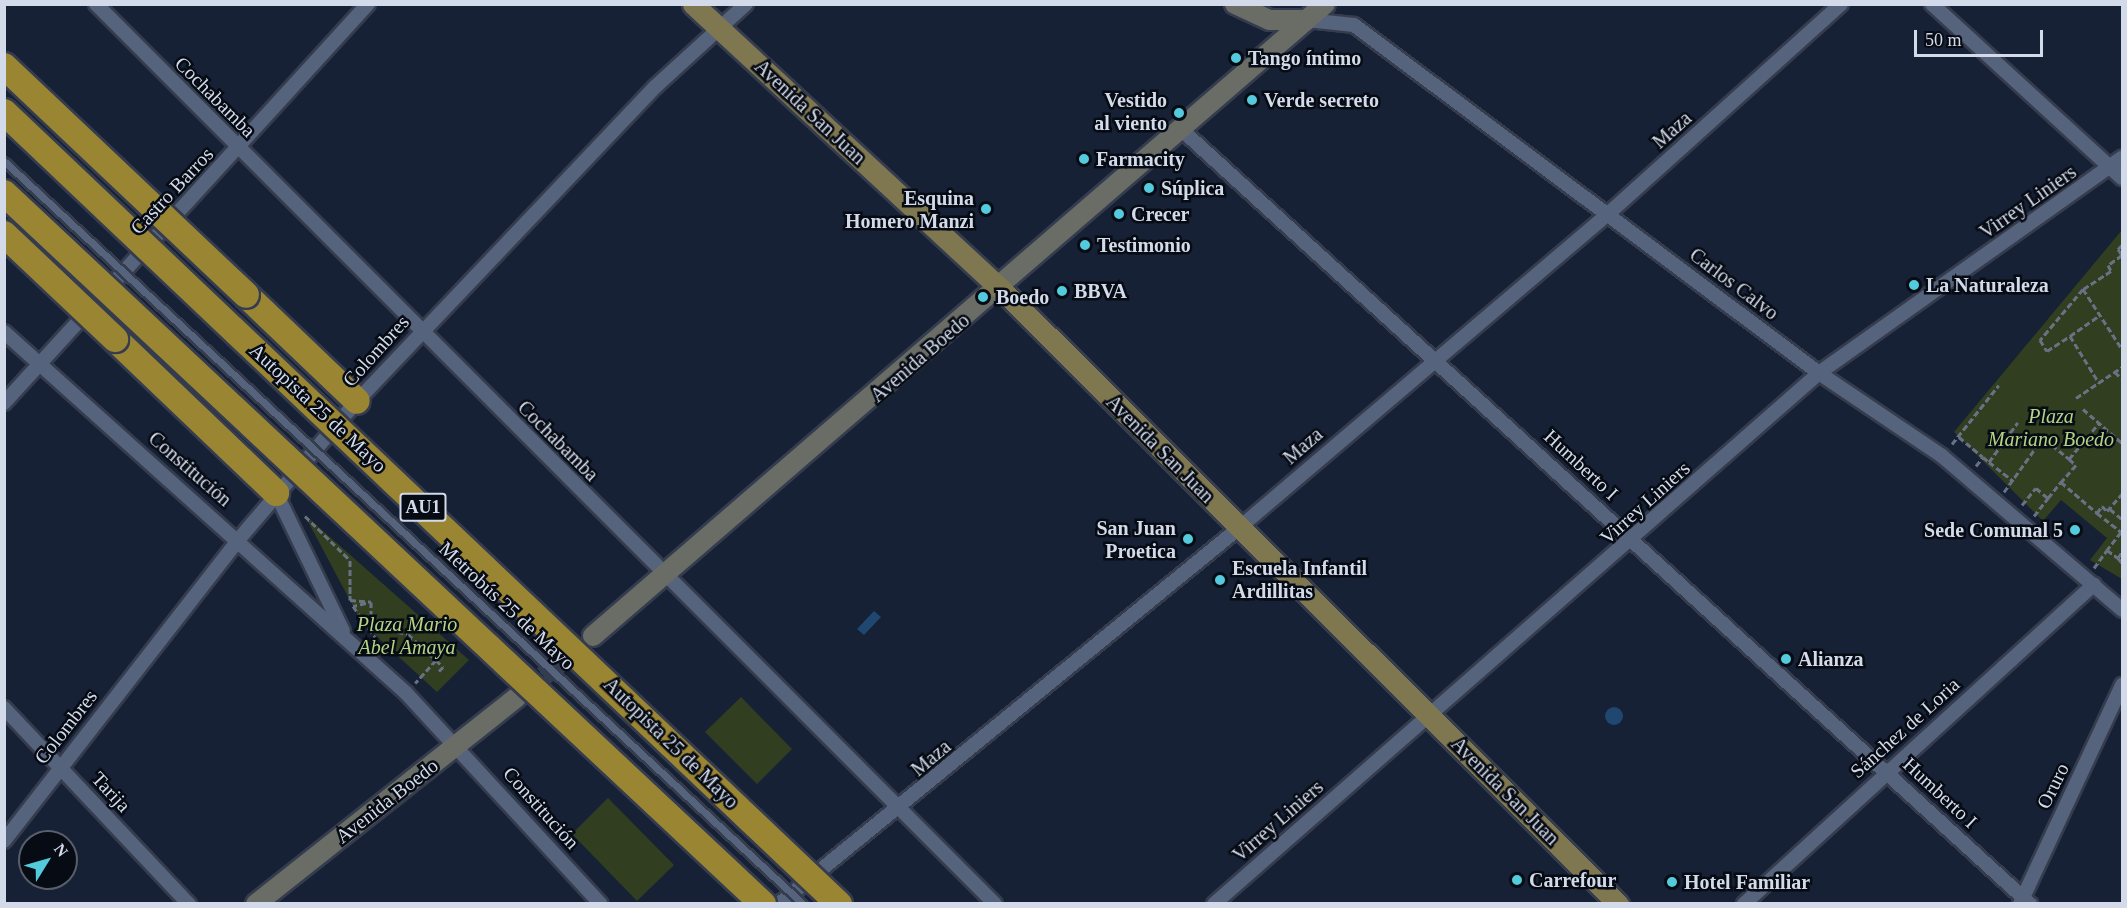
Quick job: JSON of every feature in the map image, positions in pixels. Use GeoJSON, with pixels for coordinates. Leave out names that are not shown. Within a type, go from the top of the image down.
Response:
{"type":"FeatureCollection","features":[{"type":"Feature","properties":{"kind":"highway"},"geometry":{"type":"LineString","coordinates":[[4,66],[357,401]]}},
{"type":"Feature","properties":{"kind":"highway","name":"Autopista 25 de Mayo"},"geometry":{"type":"LineString","coordinates":[[4,112],[839,903]]}},
{"type":"Feature","properties":{"kind":"highway","name":"AU1"},"geometry":{"type":"LineString","coordinates":[[4,193],[763,903]]}},
{"type":"Feature","properties":{"kind":"highway"},"geometry":{"type":"LineString","coordinates":[[4,234],[276,493]]}},
{"type":"Feature","properties":{"kind":"main road","name":"Avenida San Juan"},"geometry":{"type":"LineString","coordinates":[[693,4],[1000,288],[1618,903]]}},
{"type":"Feature","properties":{"kind":"main road"},"geometry":{"type":"LineString","coordinates":[[1235,4],[1270,20],[1307,20]]}},
{"type":"Feature","properties":{"kind":"main road","name":"Avenida Boedo"},"geometry":{"type":"LineString","coordinates":[[593,636],[667,576],[1183,131],[1325,4]]}},
{"type":"Feature","properties":{"kind":"main road","name":"Avenida Boedo"},"geometry":{"type":"LineString","coordinates":[[256,903],[516,698]]}},
{"type":"Feature","properties":{"kind":"street","name":"Cochabamba"},"geometry":{"type":"LineString","coordinates":[[96,4],[419,331],[995,903]]}},
{"type":"Feature","properties":{"kind":"street","name":"Castro Barros"},"geometry":{"type":"LineString","coordinates":[[4,403],[368,4]]}},
{"type":"Feature","properties":{"kind":"street","name":"Colombres"},"geometry":{"type":"LineString","coordinates":[[4,841],[60,766],[276,493],[419,331],[718,28],[746,4]]}},
{"type":"Feature","properties":{"kind":"street","name":"Maza"},"geometry":{"type":"LineString","coordinates":[[779,903],[899,810],[1239,528],[1434,359],[1609,213],[1841,4]]}},
{"type":"Feature","properties":{"kind":"street"},"geometry":{"type":"LineString","coordinates":[[1932,4],[2117,163],[2122,178]]}},
{"type":"Feature","properties":{"kind":"street","name":"Carlos Calvo"},"geometry":{"type":"LineString","coordinates":[[1307,20],[1348,22],[1609,213],[1820,373],[1942,456],[2122,610]]}},
{"type":"Feature","properties":{"kind":"street","name":"Humberto I"},"geometry":{"type":"LineString","coordinates":[[1183,131],[1887,770],[2024,901]]}},
{"type":"Feature","properties":{"kind":"street","name":"Virrey Liniers"},"geometry":{"type":"LineString","coordinates":[[1214,903],[1634,539],[1820,373],[2117,163]]}},
{"type":"Feature","properties":{"kind":"street","name":"Constitución"},"geometry":{"type":"LineString","coordinates":[[4,332],[239,539],[347,639],[458,746],[601,903]]}},
{"type":"Feature","properties":{"kind":"street","name":"Constitución"},"geometry":{"type":"LineString","coordinates":[[276,493],[347,639]]}},
{"type":"Feature","properties":{"kind":"street","name":"Sánchez de Loria"},"geometry":{"type":"LineString","coordinates":[[1744,903],[2090,581]]}},
{"type":"Feature","properties":{"kind":"street","name":"Oruro"},"geometry":{"type":"LineString","coordinates":[[2024,901],[2122,686]]}},
{"type":"Feature","properties":{"kind":"street","name":"Tarija"},"geometry":{"type":"LineString","coordinates":[[4,708],[189,903]]}},
{"type":"Feature","properties":{"kind":"lane","name":"Metrobús 25 de Mayo"},"geometry":{"type":"LineString","coordinates":[[4,161],[803,903]]}},
{"type":"Feature","properties":{"kind":"path"},"geometry":{"type":"LineString","coordinates":[[2100,315],[2047,351],[2040,340],[2083,289],[2111,271],[2108,265],[2122,255],[2118,249],[2122,245]]}},
{"type":"Feature","properties":{"kind":"path"},"geometry":{"type":"LineString","coordinates":[[2083,289],[2122,349]]}},
{"type":"Feature","properties":{"kind":"path"},"geometry":{"type":"LineString","coordinates":[[2070,336],[2099,383]]}},
{"type":"Feature","properties":{"kind":"path"},"geometry":{"type":"LineString","coordinates":[[2076,398],[2122,367]]}},
{"type":"Feature","properties":{"kind":"path"},"geometry":{"type":"LineString","coordinates":[[2115,372],[2122,379]]}},
{"type":"Feature","properties":{"kind":"path"},"geometry":{"type":"LineString","coordinates":[[1942,456],[1999,384]]}},
{"type":"Feature","properties":{"kind":"path"},"geometry":{"type":"LineString","coordinates":[[2083,409],[2122,443]]}},
{"type":"Feature","properties":{"kind":"path"},"geometry":{"type":"LineString","coordinates":[[1989,462],[2018,422]]}},
{"type":"Feature","properties":{"kind":"path"},"geometry":{"type":"LineString","coordinates":[[2069,459],[2099,423]]}},
{"type":"Feature","properties":{"kind":"path"},"geometry":{"type":"LineString","coordinates":[[1958,436],[2013,481]]}},
{"type":"Feature","properties":{"kind":"path"},"geometry":{"type":"LineString","coordinates":[[1996,501],[2042,439]]}},
{"type":"Feature","properties":{"kind":"path"},"geometry":{"type":"LineString","coordinates":[[2026,526],[2076,465],[2052,445]]}},
{"type":"Feature","properties":{"kind":"path"},"geometry":{"type":"LineString","coordinates":[[1967,477],[1983,457]]}},
{"type":"Feature","properties":{"kind":"path"},"geometry":{"type":"LineString","coordinates":[[2061,482],[2121,532],[2107,550],[2090,581]]}},
{"type":"Feature","properties":{"kind":"path"},"geometry":{"type":"LineString","coordinates":[[2013,516],[2036,488],[2048,498]]}},
{"type":"Feature","properties":{"kind":"path"},"geometry":{"type":"LineString","coordinates":[[276,493],[350,560],[350,600],[371,602]]}},
{"type":"Feature","properties":{"kind":"path"},"geometry":{"type":"LineString","coordinates":[[2110,508],[2122,494]]}},
{"type":"Feature","properties":{"kind":"path"},"geometry":{"type":"LineString","coordinates":[[2097,513],[2102,506],[2110,508],[2122,519]]}},
{"type":"Feature","properties":{"kind":"path"},"geometry":{"type":"LineString","coordinates":[[2107,550],[2122,562]]}},
{"type":"Feature","properties":{"kind":"path"},"geometry":{"type":"LineString","coordinates":[[2118,558],[2122,552]]}},
{"type":"Feature","properties":{"kind":"path"},"geometry":{"type":"LineString","coordinates":[[371,602],[353,606],[375,637]]}},
{"type":"Feature","properties":{"kind":"path"},"geometry":{"type":"LineString","coordinates":[[371,602],[371,625],[408,634],[442,667],[438,672]]}},
{"type":"Feature","properties":{"kind":"path"},"geometry":{"type":"LineString","coordinates":[[421,677],[436,660]]}},
{"type":"Feature","properties":{"kind":"green space","name":"Plaza Mariano Boedo"},"geometry":{"type":"Polygon","coordinates":[[[2122,230],[2122,579],[2090,560],[2107,538],[2061,500],[2043,521],[1954,432],[2122,230]]]}},
{"type":"Feature","properties":{"kind":"green space","name":"Plaza Mario Abel Amaya"},"geometry":{"type":"Polygon","coordinates":[[[304,514],[469,660],[437,692],[362,623],[304,514]]]}},
{"type":"Feature","properties":{"kind":"green space"},"geometry":{"type":"Polygon","coordinates":[[[741,697],[792,749],[757,784],[705,732],[741,697]]]}},
{"type":"Feature","properties":{"kind":"green space"},"geometry":{"type":"Polygon","coordinates":[[[608,798],[674,865],[637,901],[572,834],[608,798]]]}},
{"type":"Feature","properties":{"kind":"water"},"geometry":{"type":"Polygon","coordinates":[[[874,611],[881,617],[864,635],[857,629],[874,611]]]}},
{"type":"Feature","properties":{"kind":"water"},"geometry":{"type":"Polygon","coordinates":[[[1610,707],[1618,707],[1623,712],[1621,723],[1610,725],[1605,720],[1605,712],[1610,707]]]}},
{"type":"Feature","properties":{"kind":"tunnel"},"geometry":{"type":"LineString","coordinates":[[520,695],[593,636]]}},
{"type":"Feature","properties":{"kind":"place","name":"Tango íntimo"},"geometry":{"type":"Point","coordinates":[1236,58]}},
{"type":"Feature","properties":{"kind":"place","name":"Verde secreto"},"geometry":{"type":"Point","coordinates":[1252,100]}},
{"type":"Feature","properties":{"kind":"place","name":"Vestido al viento"},"geometry":{"type":"Point","coordinates":[1179,113]}},
{"type":"Feature","properties":{"kind":"place","name":"Farmacity"},"geometry":{"type":"Point","coordinates":[1084,159]}},
{"type":"Feature","properties":{"kind":"place","name":"Súplica"},"geometry":{"type":"Point","coordinates":[1149,188]}},
{"type":"Feature","properties":{"kind":"place","name":"Esquina Homero Manzi"},"geometry":{"type":"Point","coordinates":[986,209]}},
{"type":"Feature","properties":{"kind":"place","name":"Crecer"},"geometry":{"type":"Point","coordinates":[1119,214]}},
{"type":"Feature","properties":{"kind":"place","name":"Testimonio"},"geometry":{"type":"Point","coordinates":[1085,245]}},
{"type":"Feature","properties":{"kind":"place","name":"La Naturaleza"},"geometry":{"type":"Point","coordinates":[1914,285]}},
{"type":"Feature","properties":{"kind":"place","name":"BBVA"},"geometry":{"type":"Point","coordinates":[1062,291]}},
{"type":"Feature","properties":{"kind":"place","name":"Boedo"},"geometry":{"type":"Point","coordinates":[983,297]}},
{"type":"Feature","properties":{"kind":"place","name":"Sede Comunal 5"},"geometry":{"type":"Point","coordinates":[2075,530]}},
{"type":"Feature","properties":{"kind":"place","name":"San Juan Proetica"},"geometry":{"type":"Point","coordinates":[1188,539]}},
{"type":"Feature","properties":{"kind":"place","name":"Escuela Infantil Ardillitas"},"geometry":{"type":"Point","coordinates":[1220,580]}},
{"type":"Feature","properties":{"kind":"place","name":"Alianza"},"geometry":{"type":"Point","coordinates":[1786,659]}},
{"type":"Feature","properties":{"kind":"place","name":"Carrefour"},"geometry":{"type":"Point","coordinates":[1517,880]}},
{"type":"Feature","properties":{"kind":"place","name":"Hotel Familiar"},"geometry":{"type":"Point","coordinates":[1672,882]}}]}
